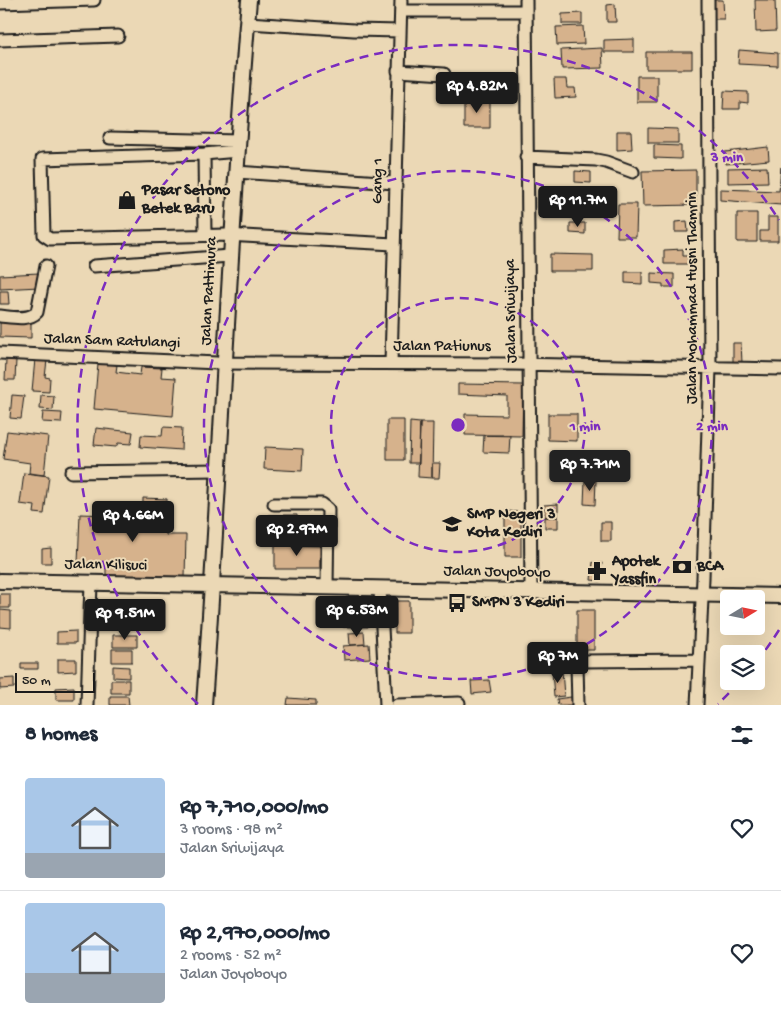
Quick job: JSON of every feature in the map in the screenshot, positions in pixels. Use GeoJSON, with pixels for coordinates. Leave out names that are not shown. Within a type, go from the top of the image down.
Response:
{"type":"FeatureCollection","features":[{"type":"Feature","properties":{"kind":"main road","name":"Jalan Pattimura"},"geometry":{"type":"LineString","coordinates":[[204,705],[231,235],[249,0]]}},
{"type":"Feature","properties":{"kind":"main road","name":"Jalan Kilisuci"},"geometry":{"type":"LineString","coordinates":[[0,581],[212,584]]}},
{"type":"Feature","properties":{"kind":"main road","name":"Jalan Joyoboyo"},"geometry":{"type":"LineString","coordinates":[[212,584],[327,588],[781,596]]}},
{"type":"Feature","properties":{"kind":"street"},"geometry":{"type":"LineString","coordinates":[[0,3],[94,0]]}},
{"type":"Feature","properties":{"kind":"street","name":"Jalan Mohammad Husni Thamrin"},"geometry":{"type":"LineString","coordinates":[[697,705],[710,368],[708,0]]}},
{"type":"Feature","properties":{"kind":"street"},"geometry":{"type":"LineString","coordinates":[[401,5],[526,6]]}},
{"type":"Feature","properties":{"kind":"street","name":"Gang 1"},"geometry":{"type":"LineString","coordinates":[[391,363],[401,5]]}},
{"type":"Feature","properties":{"kind":"street","name":"Jalan Sriwijaya"},"geometry":{"type":"LineString","coordinates":[[526,6],[531,591]]}},
{"type":"Feature","properties":{"kind":"street"},"geometry":{"type":"LineString","coordinates":[[247,24],[400,31]]}},
{"type":"Feature","properties":{"kind":"street"},"geometry":{"type":"LineString","coordinates":[[0,40],[118,36]]}},
{"type":"Feature","properties":{"kind":"street"},"geometry":{"type":"LineString","coordinates":[[398,71],[444,74]]}},
{"type":"Feature","properties":{"kind":"street"},"geometry":{"type":"LineString","coordinates":[[110,138],[238,146]]}},
{"type":"Feature","properties":{"kind":"street"},"geometry":{"type":"LineString","coordinates":[[238,146],[204,154],[42,160],[44,235],[50,238],[231,235],[394,244]]}},
{"type":"Feature","properties":{"kind":"street"},"geometry":{"type":"LineString","coordinates":[[204,154],[206,235]]}},
{"type":"Feature","properties":{"kind":"street"},"geometry":{"type":"LineString","coordinates":[[526,157],[596,160],[634,172]]}},
{"type":"Feature","properties":{"kind":"street"},"geometry":{"type":"LineString","coordinates":[[236,172],[395,183]]}},
{"type":"Feature","properties":{"kind":"street"},"geometry":{"type":"LineString","coordinates":[[94,266],[230,256]]}},
{"type":"Feature","properties":{"kind":"street"},"geometry":{"type":"LineString","coordinates":[[0,316],[28,317],[35,315],[44,284],[46,266]]}},
{"type":"Feature","properties":{"kind":"street","name":"Jalan Sam Ratulangi"},"geometry":{"type":"LineString","coordinates":[[0,353],[224,362]]}},
{"type":"Feature","properties":{"kind":"street","name":"Jalan Patiunus"},"geometry":{"type":"LineString","coordinates":[[224,362],[781,369]]}},
{"type":"Feature","properties":{"kind":"street"},"geometry":{"type":"LineString","coordinates":[[71,472],[218,470]]}},
{"type":"Feature","properties":{"kind":"street"},"geometry":{"type":"LineString","coordinates":[[274,504],[322,504],[328,509],[327,588]]}},
{"type":"Feature","properties":{"kind":"street"},"geometry":{"type":"LineString","coordinates":[[87,705],[91,583]]}},
{"type":"Feature","properties":{"kind":"street"},"geometry":{"type":"LineString","coordinates":[[380,589],[386,705]]}},
{"type":"Feature","properties":{"kind":"street"},"geometry":{"type":"LineString","coordinates":[[578,705],[577,665],[581,661],[699,660]]}},
{"type":"Feature","properties":{"kind":"street"},"geometry":{"type":"LineString","coordinates":[[397,705],[460,703]]}},
{"type":"Feature","properties":{"kind":"building"},"geometry":{"type":"Polygon","coordinates":[[[711,0],[723,0],[724,19],[711,19],[711,0]]]}},
{"type":"Feature","properties":{"kind":"building"},"geometry":{"type":"Polygon","coordinates":[[[755,0],[775,0],[776,31],[756,32],[755,0]]]}},
{"type":"Feature","properties":{"kind":"building"},"geometry":{"type":"Polygon","coordinates":[[[615,4],[616,22],[607,22],[607,5],[615,4]]]}},
{"type":"Feature","properties":{"kind":"building"},"geometry":{"type":"Polygon","coordinates":[[[582,13],[582,24],[562,24],[562,14],[582,13]]]}},
{"type":"Feature","properties":{"kind":"building"},"geometry":{"type":"Polygon","coordinates":[[[583,26],[584,44],[557,45],[556,27],[583,26]]]}},
{"type":"Feature","properties":{"kind":"building"},"geometry":{"type":"Polygon","coordinates":[[[634,39],[634,52],[604,52],[604,40],[634,39]]]}},
{"type":"Feature","properties":{"kind":"building"},"geometry":{"type":"Polygon","coordinates":[[[602,48],[603,68],[562,69],[561,50],[602,48]]]}},
{"type":"Feature","properties":{"kind":"building"},"geometry":{"type":"Polygon","coordinates":[[[739,50],[778,53],[778,66],[738,64],[739,50]]]}},
{"type":"Feature","properties":{"kind":"building"},"geometry":{"type":"Polygon","coordinates":[[[646,52],[692,52],[692,69],[646,69],[646,52]]]}},
{"type":"Feature","properties":{"kind":"building"},"geometry":{"type":"Polygon","coordinates":[[[637,76],[657,76],[657,102],[637,102],[637,76]]]}},
{"type":"Feature","properties":{"kind":"building"},"geometry":{"type":"Polygon","coordinates":[[[554,79],[566,79],[567,88],[575,88],[576,97],[555,98],[554,79]]]}},
{"type":"Feature","properties":{"kind":"building"},"geometry":{"type":"Polygon","coordinates":[[[724,91],[748,92],[748,103],[740,102],[740,109],[723,109],[724,91]]]}},
{"type":"Feature","properties":{"kind":"building"},"geometry":{"type":"Polygon","coordinates":[[[464,101],[490,101],[490,128],[464,128],[464,101]]]}},
{"type":"Feature","properties":{"kind":"building"},"geometry":{"type":"Polygon","coordinates":[[[648,128],[678,129],[678,143],[648,143],[648,128]]]}},
{"type":"Feature","properties":{"kind":"building"},"geometry":{"type":"Polygon","coordinates":[[[617,131],[631,131],[632,149],[617,150],[617,131]]]}},
{"type":"Feature","properties":{"kind":"building"},"geometry":{"type":"Polygon","coordinates":[[[654,145],[681,146],[681,159],[654,158],[654,145]]]}},
{"type":"Feature","properties":{"kind":"building"},"geometry":{"type":"Polygon","coordinates":[[[768,147],[769,160],[726,164],[725,152],[768,147]]]}},
{"type":"Feature","properties":{"kind":"building"},"geometry":{"type":"Polygon","coordinates":[[[767,167],[768,182],[728,183],[728,168],[767,167]]]}},
{"type":"Feature","properties":{"kind":"building"},"geometry":{"type":"Polygon","coordinates":[[[781,167],[781,205],[720,200],[720,189],[779,191],[781,167]]]}},
{"type":"Feature","properties":{"kind":"building"},"geometry":{"type":"Polygon","coordinates":[[[696,170],[696,205],[643,206],[642,171],[696,170]]]}},
{"type":"Feature","properties":{"kind":"building"},"geometry":{"type":"Polygon","coordinates":[[[575,171],[591,172],[591,183],[575,182],[575,171]]]}},
{"type":"Feature","properties":{"kind":"building"},"geometry":{"type":"Polygon","coordinates":[[[618,204],[637,204],[636,237],[617,237],[618,204]]]}},
{"type":"Feature","properties":{"kind":"building"},"geometry":{"type":"Polygon","coordinates":[[[737,213],[757,213],[757,242],[737,242],[737,213]]]}},
{"type":"Feature","properties":{"kind":"building"},"geometry":{"type":"Polygon","coordinates":[[[768,217],[778,217],[778,241],[760,241],[760,231],[768,231],[768,217]]]}},
{"type":"Feature","properties":{"kind":"building"},"geometry":{"type":"Polygon","coordinates":[[[687,221],[688,232],[675,232],[675,222],[687,221]]]}},
{"type":"Feature","properties":{"kind":"building"},"geometry":{"type":"Polygon","coordinates":[[[570,223],[585,223],[585,234],[570,233],[570,223]]]}},
{"type":"Feature","properties":{"kind":"building"},"geometry":{"type":"Polygon","coordinates":[[[683,249],[683,256],[688,256],[688,264],[664,264],[664,250],[683,249]]]}},
{"type":"Feature","properties":{"kind":"building"},"geometry":{"type":"Polygon","coordinates":[[[550,254],[593,255],[593,271],[550,271],[550,254]]]}},
{"type":"Feature","properties":{"kind":"building"},"geometry":{"type":"Polygon","coordinates":[[[625,272],[642,272],[642,284],[625,283],[625,272]]]}},
{"type":"Feature","properties":{"kind":"building"},"geometry":{"type":"Polygon","coordinates":[[[39,273],[39,287],[0,289],[0,275],[39,273]]]}},
{"type":"Feature","properties":{"kind":"building"},"geometry":{"type":"Polygon","coordinates":[[[651,273],[674,274],[674,287],[663,287],[663,284],[651,283],[651,273]]]}},
{"type":"Feature","properties":{"kind":"building"},"geometry":{"type":"Polygon","coordinates":[[[0,291],[8,291],[9,304],[0,304],[0,291]]]}},
{"type":"Feature","properties":{"kind":"building"},"geometry":{"type":"Polygon","coordinates":[[[0,321],[31,322],[31,338],[0,337],[0,321]]]}},
{"type":"Feature","properties":{"kind":"building"},"geometry":{"type":"Polygon","coordinates":[[[733,343],[741,343],[742,363],[733,363],[733,343]]]}},
{"type":"Feature","properties":{"kind":"building"},"geometry":{"type":"Polygon","coordinates":[[[35,359],[47,360],[45,377],[50,378],[49,392],[32,391],[35,359]]]}},
{"type":"Feature","properties":{"kind":"building"},"geometry":{"type":"Polygon","coordinates":[[[6,360],[16,360],[15,380],[5,380],[6,360]]]}},
{"type":"Feature","properties":{"kind":"building"},"geometry":{"type":"Polygon","coordinates":[[[98,363],[117,365],[116,372],[140,375],[141,367],[162,368],[161,377],[176,378],[173,416],[94,409],[98,363]]]}},
{"type":"Feature","properties":{"kind":"building"},"geometry":{"type":"Polygon","coordinates":[[[458,384],[523,385],[522,436],[465,435],[465,414],[507,415],[507,396],[458,394],[458,384]]]}},
{"type":"Feature","properties":{"kind":"building"},"geometry":{"type":"Polygon","coordinates":[[[12,395],[24,396],[21,419],[10,418],[12,395]]]}},
{"type":"Feature","properties":{"kind":"building"},"geometry":{"type":"Polygon","coordinates":[[[41,395],[54,396],[53,410],[40,409],[41,395]]]}},
{"type":"Feature","properties":{"kind":"building"},"geometry":{"type":"Polygon","coordinates":[[[43,412],[62,413],[61,423],[42,422],[43,412]]]}},
{"type":"Feature","properties":{"kind":"building"},"geometry":{"type":"Polygon","coordinates":[[[548,414],[577,414],[577,441],[548,440],[548,414]]]}},
{"type":"Feature","properties":{"kind":"building"},"geometry":{"type":"Polygon","coordinates":[[[387,420],[404,420],[404,460],[387,460],[387,420]]]}},
{"type":"Feature","properties":{"kind":"building"},"geometry":{"type":"Polygon","coordinates":[[[410,422],[420,423],[419,463],[409,463],[410,422]]]}},
{"type":"Feature","properties":{"kind":"building"},"geometry":{"type":"Polygon","coordinates":[[[420,423],[433,423],[432,478],[418,477],[420,423]]]}},
{"type":"Feature","properties":{"kind":"building"},"geometry":{"type":"Polygon","coordinates":[[[163,427],[182,428],[181,450],[140,447],[141,435],[162,436],[163,427]]]}},
{"type":"Feature","properties":{"kind":"building"},"geometry":{"type":"Polygon","coordinates":[[[96,428],[133,432],[131,444],[118,443],[116,447],[94,445],[96,428]]]}},
{"type":"Feature","properties":{"kind":"building"},"geometry":{"type":"Polygon","coordinates":[[[7,431],[48,436],[44,475],[29,473],[30,463],[3,459],[7,431]]]}},
{"type":"Feature","properties":{"kind":"building"},"geometry":{"type":"Polygon","coordinates":[[[484,435],[510,435],[509,453],[483,452],[484,435]]]}},
{"type":"Feature","properties":{"kind":"building"},"geometry":{"type":"Polygon","coordinates":[[[265,447],[303,449],[302,471],[264,469],[265,447]]]}},
{"type":"Feature","properties":{"kind":"building"},"geometry":{"type":"Polygon","coordinates":[[[432,463],[440,463],[439,478],[432,478],[432,463]]]}},
{"type":"Feature","properties":{"kind":"building"},"geometry":{"type":"Polygon","coordinates":[[[24,473],[49,476],[44,514],[34,513],[35,506],[20,504],[24,473]]]}},
{"type":"Feature","properties":{"kind":"building"},"geometry":{"type":"Polygon","coordinates":[[[585,480],[596,480],[595,505],[584,504],[585,480]]]}},
{"type":"Feature","properties":{"kind":"building"},"geometry":{"type":"Polygon","coordinates":[[[143,498],[167,499],[166,535],[186,535],[185,577],[106,575],[106,564],[78,563],[80,514],[111,515],[111,507],[124,507],[123,526],[143,527],[143,498]]]}},
{"type":"Feature","properties":{"kind":"building"},"geometry":{"type":"Polygon","coordinates":[[[558,504],[558,517],[545,517],[544,505],[558,504]]]}},
{"type":"Feature","properties":{"kind":"building"},"geometry":{"type":"Polygon","coordinates":[[[505,511],[521,512],[521,557],[505,557],[505,511]]]}},
{"type":"Feature","properties":{"kind":"building"},"geometry":{"type":"Polygon","coordinates":[[[268,515],[297,515],[297,541],[267,540],[268,515]]]}},
{"type":"Feature","properties":{"kind":"building"},"geometry":{"type":"Polygon","coordinates":[[[545,517],[558,517],[558,528],[545,528],[545,517]]]}},
{"type":"Feature","properties":{"kind":"building"},"geometry":{"type":"Polygon","coordinates":[[[601,522],[611,522],[611,541],[601,541],[601,522]]]}},
{"type":"Feature","properties":{"kind":"building"},"geometry":{"type":"Polygon","coordinates":[[[275,545],[320,546],[320,569],[275,569],[275,545]]]}},
{"type":"Feature","properties":{"kind":"building"},"geometry":{"type":"Polygon","coordinates":[[[51,548],[51,563],[42,563],[42,549],[51,548]]]}},
{"type":"Feature","properties":{"kind":"building","name":"Apotek Yassfin"},"geometry":{"type":"Polygon","coordinates":[[[593,562],[602,563],[600,581],[591,580],[593,562]]]}},
{"type":"Feature","properties":{"kind":"building"},"geometry":{"type":"Polygon","coordinates":[[[0,594],[10,594],[10,608],[0,608],[0,594]]]}},
{"type":"Feature","properties":{"kind":"building"},"geometry":{"type":"Polygon","coordinates":[[[395,601],[409,601],[409,633],[395,633],[395,601]]]}},
{"type":"Feature","properties":{"kind":"building"},"geometry":{"type":"Polygon","coordinates":[[[342,604],[355,605],[355,627],[343,627],[342,604]]]}},
{"type":"Feature","properties":{"kind":"building"},"geometry":{"type":"Polygon","coordinates":[[[355,605],[367,605],[368,627],[355,627],[355,605]]]}},
{"type":"Feature","properties":{"kind":"building"},"geometry":{"type":"Polygon","coordinates":[[[0,610],[11,611],[11,628],[0,627],[0,610]]]}},
{"type":"Feature","properties":{"kind":"building"},"geometry":{"type":"Polygon","coordinates":[[[577,610],[594,610],[594,650],[577,650],[577,610]]]}},
{"type":"Feature","properties":{"kind":"building"},"geometry":{"type":"Polygon","coordinates":[[[76,631],[76,643],[57,643],[57,632],[76,631]]]}},
{"type":"Feature","properties":{"kind":"building"},"geometry":{"type":"Polygon","coordinates":[[[364,632],[365,644],[350,645],[349,633],[364,632]]]}},
{"type":"Feature","properties":{"kind":"building"},"geometry":{"type":"Polygon","coordinates":[[[113,635],[137,635],[137,647],[113,647],[113,635]]]}},
{"type":"Feature","properties":{"kind":"building"},"geometry":{"type":"Polygon","coordinates":[[[369,644],[370,658],[344,660],[343,646],[369,644]]]}},
{"type":"Feature","properties":{"kind":"building"},"geometry":{"type":"Polygon","coordinates":[[[112,649],[132,649],[132,662],[112,662],[112,649]]]}},
{"type":"Feature","properties":{"kind":"building"},"geometry":{"type":"Polygon","coordinates":[[[58,659],[76,659],[76,671],[58,672],[58,659]]]}},
{"type":"Feature","properties":{"kind":"building"},"geometry":{"type":"Polygon","coordinates":[[[21,663],[38,663],[38,669],[21,669],[21,663]]]}},
{"type":"Feature","properties":{"kind":"building"},"geometry":{"type":"Polygon","coordinates":[[[113,666],[129,667],[129,678],[113,677],[113,666]]]}},
{"type":"Feature","properties":{"kind":"building"},"geometry":{"type":"Polygon","coordinates":[[[562,670],[564,696],[554,697],[552,671],[562,670]]]}},
{"type":"Feature","properties":{"kind":"building"},"geometry":{"type":"Polygon","coordinates":[[[14,678],[14,688],[0,689],[0,679],[14,678]]]}},
{"type":"Feature","properties":{"kind":"building"},"geometry":{"type":"Polygon","coordinates":[[[111,680],[129,680],[129,693],[111,693],[111,680]]]}},
{"type":"Feature","properties":{"kind":"building"},"geometry":{"type":"Polygon","coordinates":[[[489,680],[491,692],[472,694],[471,681],[489,680]]]}},
{"type":"Feature","properties":{"kind":"building"},"geometry":{"type":"Polygon","coordinates":[[[74,687],[74,700],[56,700],[56,688],[74,687]]]}},
{"type":"Feature","properties":{"kind":"building"},"geometry":{"type":"Polygon","coordinates":[[[110,696],[128,696],[129,705],[110,705],[110,696]]]}},
{"type":"Feature","properties":{"kind":"building"},"geometry":{"type":"Polygon","coordinates":[[[571,697],[573,705],[558,705],[557,699],[571,697]]]}},
{"type":"Feature","properties":{"kind":"building"},"geometry":{"type":"Polygon","coordinates":[[[288,698],[316,700],[316,705],[287,705],[288,698]]]}},
{"type":"Feature","properties":{"kind":"place","name":"Pasar Setono Betek Baru"},"geometry":{"type":"Point","coordinates":[127,200]}},
{"type":"Feature","properties":{"kind":"place","name":"SMP Negeri 3 Kota Kediri"},"geometry":{"type":"Point","coordinates":[452,524]}},
{"type":"Feature","properties":{"kind":"place","name":"BCA"},"geometry":{"type":"Point","coordinates":[682,567]}},
{"type":"Feature","properties":{"kind":"place","name":"Apotek Yassfin"},"geometry":{"type":"Point","coordinates":[597,571]}},
{"type":"Feature","properties":{"kind":"place","name":"SMPN 3 Kediri"},"geometry":{"type":"Point","coordinates":[457,603]}}]}
